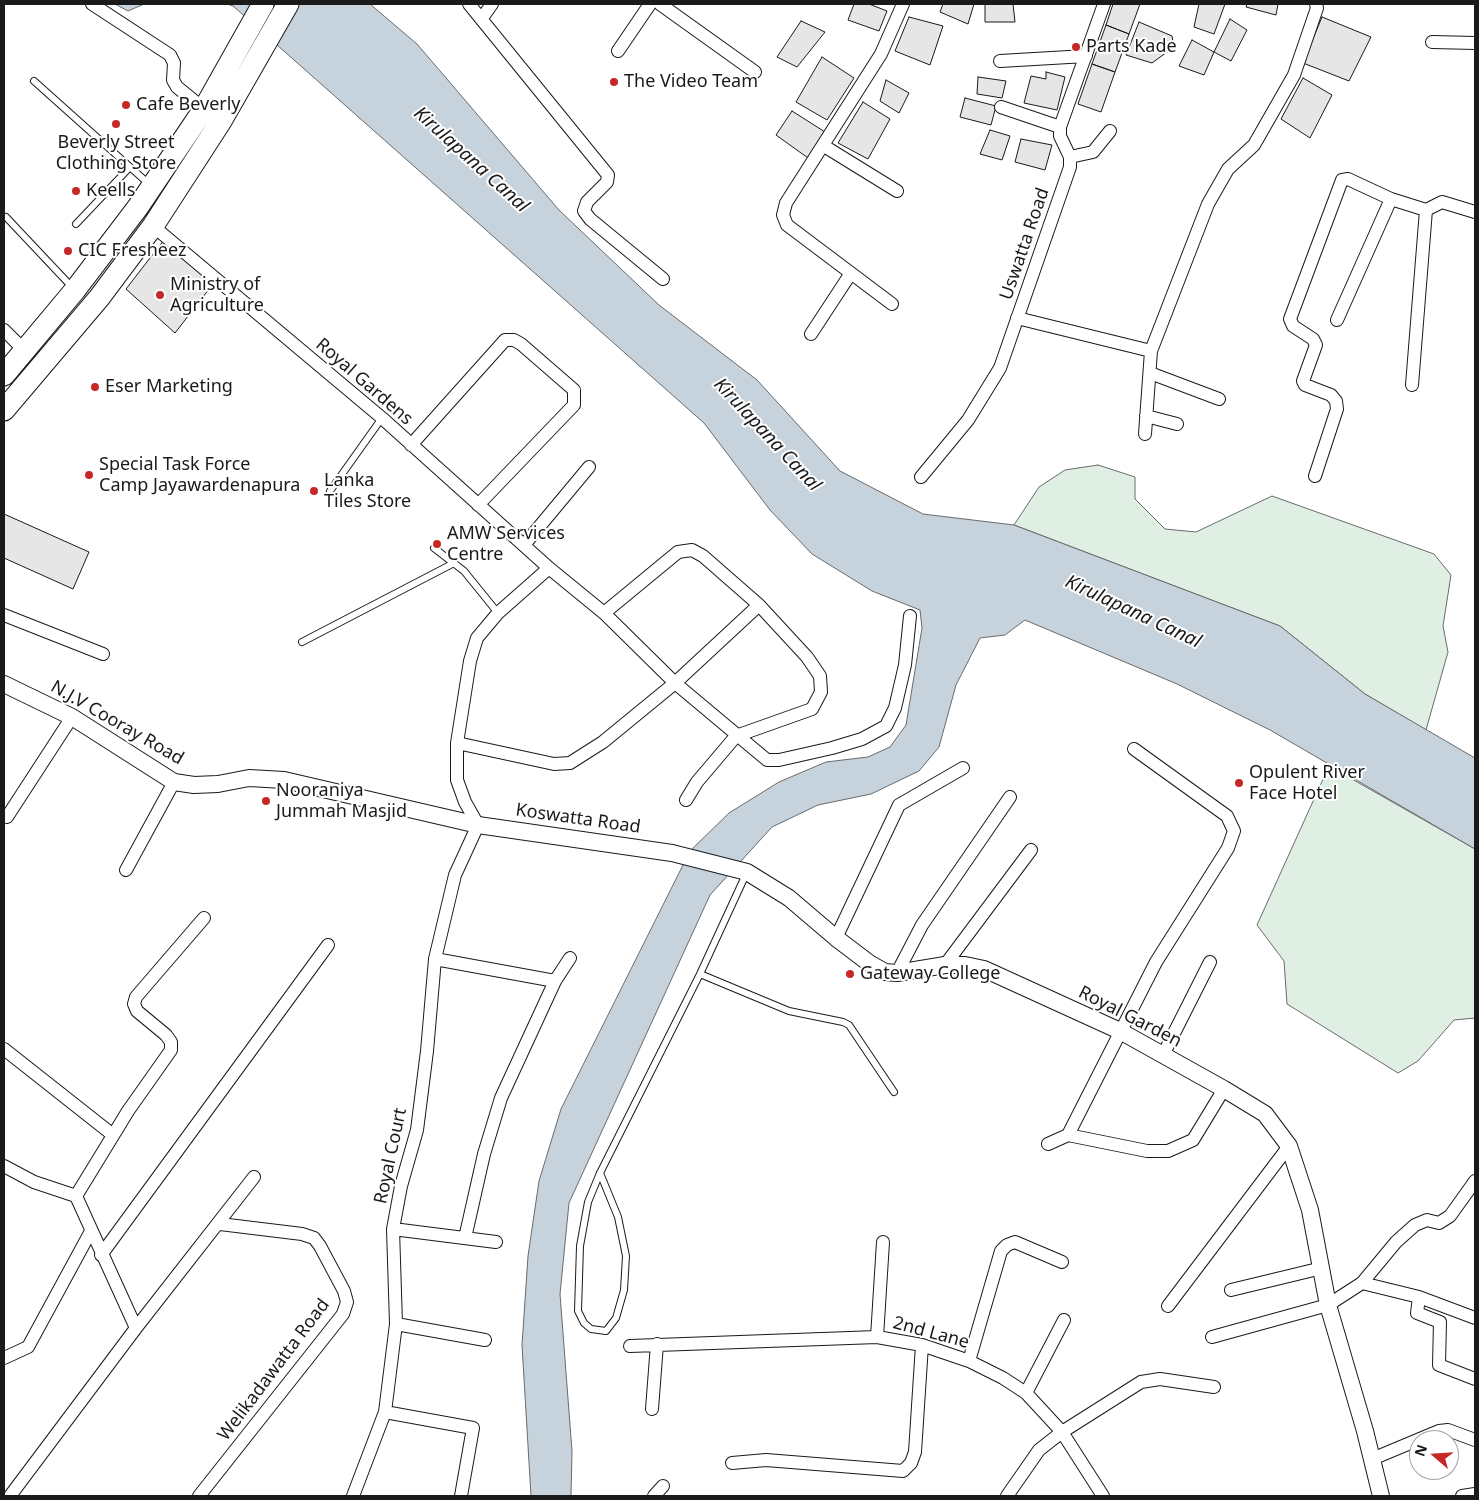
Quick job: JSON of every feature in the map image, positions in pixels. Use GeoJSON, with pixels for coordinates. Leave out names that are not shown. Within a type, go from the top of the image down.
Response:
{"type":"FeatureCollection","features":[{"type":"Feature","properties":{"kind":"highway"},"geometry":{"type":"LineString","coordinates":[[11,361],[75,290],[152,187],[204,109],[263,4]]}},
{"type":"Feature","properties":{"kind":"highway"},"geometry":{"type":"LineString","coordinates":[[4,410],[99,298],[153,226],[221,121],[288,4]]}},
{"type":"Feature","properties":{"kind":"street"},"geometry":{"type":"LineString","coordinates":[[92,4],[170,55],[174,62],[173,80],[177,87],[204,109]]}},
{"type":"Feature","properties":{"kind":"street"},"geometry":{"type":"LineString","coordinates":[[469,4],[602,166],[609,178],[586,202],[584,211],[590,219],[663,279]]}},
{"type":"Feature","properties":{"kind":"street"},"geometry":{"type":"LineString","coordinates":[[482,18],[492,4]]}},
{"type":"Feature","properties":{"kind":"street"},"geometry":{"type":"LineString","coordinates":[[618,51],[650,4]]}},
{"type":"Feature","properties":{"kind":"street"},"geometry":{"type":"LineString","coordinates":[[660,4],[755,72]]}},
{"type":"Feature","properties":{"kind":"street"},"geometry":{"type":"LineString","coordinates":[[892,304],[787,225],[783,215],[786,203],[881,54],[904,4]]}},
{"type":"Feature","properties":{"kind":"street"},"geometry":{"type":"LineString","coordinates":[[1104,4],[1060,127],[1060,136],[1070,157],[1093,152],[1110,131]]}},
{"type":"Feature","properties":{"kind":"street"},"geometry":{"type":"LineString","coordinates":[[1145,434],[1151,351],[1208,204],[1228,169],[1254,145],[1294,75],[1317,8],[1316,4]]}},
{"type":"Feature","properties":{"kind":"street"},"geometry":{"type":"LineString","coordinates":[[1432,42],[1475,42]]}},
{"type":"Feature","properties":{"kind":"street"},"geometry":{"type":"LineString","coordinates":[[1000,61],[1086,56]]}},
{"type":"Feature","properties":{"kind":"street"},"geometry":{"type":"LineString","coordinates":[[1000,108],[1060,127]]}},
{"type":"Feature","properties":{"kind":"street"},"geometry":{"type":"LineString","coordinates":[[824,146],[896,192]]}},
{"type":"Feature","properties":{"kind":"street","name":"Uswatta Road"},"geometry":{"type":"LineString","coordinates":[[921,477],[968,420],[1000,368],[1070,167],[1070,157]]}},
{"type":"Feature","properties":{"kind":"street"},"geometry":{"type":"LineString","coordinates":[[1314,476],[1337,409],[1336,401],[1331,395],[1305,385],[1303,381],[1316,345],[1313,340],[1293,326],[1290,319],[1342,180],[1348,179],[1391,199],[1426,210],[1442,202],[1475,212]]}},
{"type":"Feature","properties":{"kind":"street"},"geometry":{"type":"LineString","coordinates":[[1337,320],[1391,199]]}},
{"type":"Feature","properties":{"kind":"street"},"geometry":{"type":"LineString","coordinates":[[1412,385],[1426,210]]}},
{"type":"Feature","properties":{"kind":"street","name":"Royal Gardens"},"geometry":{"type":"LineString","coordinates":[[153,226],[382,418],[478,505],[604,613],[675,683],[767,760],[779,760],[862,739],[886,726],[895,708],[905,665],[910,616]]}},
{"type":"Feature","properties":{"kind":"street"},"geometry":{"type":"LineString","coordinates":[[811,334],[851,273]]}},
{"type":"Feature","properties":{"kind":"street"},"geometry":{"type":"LineString","coordinates":[[1017,318],[1151,351]]}},
{"type":"Feature","properties":{"kind":"street"},"geometry":{"type":"LineString","coordinates":[[4,330],[11,361]]}},
{"type":"Feature","properties":{"kind":"street"},"geometry":{"type":"LineString","coordinates":[[411,445],[505,340],[514,340],[521,344],[574,390],[574,405],[478,505]]}},
{"type":"Feature","properties":{"kind":"street"},"geometry":{"type":"LineString","coordinates":[[1150,373],[1218,399]]}},
{"type":"Feature","properties":{"kind":"street"},"geometry":{"type":"LineString","coordinates":[[1146,416],[1177,424]]}},
{"type":"Feature","properties":{"kind":"street"},"geometry":{"type":"LineString","coordinates":[[524,545],[589,467]]}},
{"type":"Feature","properties":{"kind":"street"},"geometry":{"type":"LineString","coordinates":[[604,613],[678,552],[692,550],[709,560],[759,604],[807,657],[820,676],[821,692],[812,708],[736,736],[697,782],[686,800]]}},
{"type":"Feature","properties":{"kind":"street"},"geometry":{"type":"LineString","coordinates":[[478,825],[464,802],[456,780],[457,743],[470,661],[477,638],[498,613],[550,568]]}},
{"type":"Feature","properties":{"kind":"street"},"geometry":{"type":"LineString","coordinates":[[457,743],[554,764],[570,763],[603,742],[675,683],[759,604]]}},
{"type":"Feature","properties":{"kind":"street"},"geometry":{"type":"LineString","coordinates":[[4,615],[102,654]]}},
{"type":"Feature","properties":{"kind":"street","name":"N.J.V Cooray Road"},"geometry":{"type":"LineString","coordinates":[[4,684],[72,717],[174,782],[202,785],[249,778],[284,780],[478,825]]}},
{"type":"Feature","properties":{"kind":"street"},"geometry":{"type":"LineString","coordinates":[[7,817],[72,717]]}},
{"type":"Feature","properties":{"kind":"street"},"geometry":{"type":"LineString","coordinates":[[1048,1144],[1068,1134],[1156,962],[1228,848],[1234,831],[1227,816],[1134,748]]}},
{"type":"Feature","properties":{"kind":"street"},"geometry":{"type":"LineString","coordinates":[[836,938],[881,838],[899,805],[962,768]]}},
{"type":"Feature","properties":{"kind":"street"},"geometry":{"type":"LineString","coordinates":[[126,870],[174,782]]}},
{"type":"Feature","properties":{"kind":"street"},"geometry":{"type":"LineString","coordinates":[[897,973],[922,925],[1010,797]]}},
{"type":"Feature","properties":{"kind":"street","name":"Koswatta Road"},"geometry":{"type":"LineString","coordinates":[[478,825],[672,853]]}},
{"type":"Feature","properties":{"kind":"street","name":"Royal Court"},"geometry":{"type":"LineString","coordinates":[[353,1496],[385,1412],[396,1324],[393,1229],[401,1186],[417,1130],[427,1051],[435,959],[455,875],[478,825]]}},
{"type":"Feature","properties":{"kind":"street"},"geometry":{"type":"LineString","coordinates":[[945,965],[1031,850]]}},
{"type":"Feature","properties":{"kind":"street","name":"Royal Garden"},"geometry":{"type":"LineString","coordinates":[[672,853],[743,870],[789,898],[868,963],[885,972],[897,973],[945,965],[965,965],[984,970],[1120,1031],[1265,1114],[1289,1146],[1310,1210],[1328,1305],[1365,1431],[1380,1496]]}},
{"type":"Feature","properties":{"kind":"street"},"geometry":{"type":"LineString","coordinates":[[76,1196],[113,1135],[171,1050],[171,1042],[166,1035],[138,1011],[134,1004],[136,997],[204,918]]}},
{"type":"Feature","properties":{"kind":"street"},"geometry":{"type":"LineString","coordinates":[[101,1255],[328,945]]}},
{"type":"Feature","properties":{"kind":"street"},"geometry":{"type":"LineString","coordinates":[[465,1238],[484,1154],[501,1098],[555,981],[570,958]]}},
{"type":"Feature","properties":{"kind":"street"},"geometry":{"type":"LineString","coordinates":[[435,959],[555,981]]}},
{"type":"Feature","properties":{"kind":"street"},"geometry":{"type":"LineString","coordinates":[[1163,1055],[1210,962]]}},
{"type":"Feature","properties":{"kind":"street"},"geometry":{"type":"LineString","coordinates":[[4,1049],[113,1135]]}},
{"type":"Feature","properties":{"kind":"street"},"geometry":{"type":"LineString","coordinates":[[1068,1134],[1147,1151],[1168,1152],[1193,1140],[1224,1089]]}},
{"type":"Feature","properties":{"kind":"street"},"geometry":{"type":"LineString","coordinates":[[1168,1306],[1289,1146]]}},
{"type":"Feature","properties":{"kind":"street"},"geometry":{"type":"LineString","coordinates":[[4,1166],[34,1182],[76,1196],[90,1231],[136,1328]]}},
{"type":"Feature","properties":{"kind":"street"},"geometry":{"type":"LineString","coordinates":[[10,1496],[136,1328],[220,1224],[254,1177]]}},
{"type":"Feature","properties":{"kind":"street"},"geometry":{"type":"LineString","coordinates":[[1212,1337],[1328,1305],[1362,1283],[1396,1242],[1415,1225],[1427,1220],[1439,1223],[1450,1216],[1475,1181]]}},
{"type":"Feature","properties":{"kind":"street","name":"Welikadawatta Road"},"geometry":{"type":"LineString","coordinates":[[199,1496],[343,1314],[347,1302],[344,1291],[314,1238],[302,1234],[220,1224]]}},
{"type":"Feature","properties":{"kind":"street"},"geometry":{"type":"LineString","coordinates":[[393,1229],[496,1242]]}},
{"type":"Feature","properties":{"kind":"street"},"geometry":{"type":"LineString","coordinates":[[4,1358],[28,1346],[90,1231]]}},
{"type":"Feature","properties":{"kind":"street"},"geometry":{"type":"LineString","coordinates":[[877,1337],[883,1242]]}},
{"type":"Feature","properties":{"kind":"street"},"geometry":{"type":"LineString","coordinates":[[969,1360],[1001,1251],[1007,1245],[1015,1242],[1062,1262]]}},
{"type":"Feature","properties":{"kind":"street"},"geometry":{"type":"LineString","coordinates":[[1231,1290],[1322,1268]]}},
{"type":"Feature","properties":{"kind":"street"},"geometry":{"type":"LineString","coordinates":[[1362,1283],[1419,1297],[1475,1318]]}},
{"type":"Feature","properties":{"kind":"street"},"geometry":{"type":"LineString","coordinates":[[1419,1297],[1417,1313],[1440,1322],[1440,1365],[1475,1379]]}},
{"type":"Feature","properties":{"kind":"street"},"geometry":{"type":"LineString","coordinates":[[1026,1393],[1064,1320]]}},
{"type":"Feature","properties":{"kind":"street"},"geometry":{"type":"LineString","coordinates":[[396,1324],[485,1340]]}},
{"type":"Feature","properties":{"kind":"street","name":"2nd Lane"},"geometry":{"type":"LineString","coordinates":[[630,1346],[877,1337],[922,1345],[969,1360],[1026,1393],[1062,1432],[1102,1496]]}},
{"type":"Feature","properties":{"kind":"street"},"geometry":{"type":"LineString","coordinates":[[652,1409],[657,1344]]}},
{"type":"Feature","properties":{"kind":"street"},"geometry":{"type":"LineString","coordinates":[[732,1464],[766,1460],[903,1471],[911,1463],[915,1452],[922,1345]]}},
{"type":"Feature","properties":{"kind":"street"},"geometry":{"type":"LineString","coordinates":[[1007,1496],[1039,1450],[1062,1432],[1141,1382],[1160,1379],[1214,1387]]}},
{"type":"Feature","properties":{"kind":"street"},"geometry":{"type":"LineString","coordinates":[[385,1412],[473,1428],[462,1496]]}},
{"type":"Feature","properties":{"kind":"street"},"geometry":{"type":"LineString","coordinates":[[1372,1459],[1439,1431],[1448,1430],[1475,1440]]}},
{"type":"Feature","properties":{"kind":"street"},"geometry":{"type":"LineString","coordinates":[[654,1496],[663,1486]]}},
{"type":"Feature","properties":{"kind":"street"},"geometry":{"type":"LineString","coordinates":[[1462,1496],[1475,1494]]}},
{"type":"Feature","properties":{"kind":"lane"},"geometry":{"type":"LineString","coordinates":[[34,81],[152,187]]}},
{"type":"Feature","properties":{"kind":"lane"},"geometry":{"type":"LineString","coordinates":[[76,224],[130,167]]}},
{"type":"Feature","properties":{"kind":"lane"},"geometry":{"type":"LineString","coordinates":[[6,217],[75,290]]}},
{"type":"Feature","properties":{"kind":"lane"},"geometry":{"type":"LineString","coordinates":[[330,491],[382,418]]}},
{"type":"Feature","properties":{"kind":"lane"},"geometry":{"type":"LineString","coordinates":[[434,548],[454,563],[498,613]]}},
{"type":"Feature","properties":{"kind":"lane"},"geometry":{"type":"LineString","coordinates":[[302,642],[454,563]]}},
{"type":"Feature","properties":{"kind":"lane"},"geometry":{"type":"LineString","coordinates":[[600,1173],[618,1217],[626,1256],[624,1290],[616,1318],[606,1331],[592,1330],[584,1324],[578,1311],[582,1237],[588,1202],[600,1173],[700,974],[743,870]]}},
{"type":"Feature","properties":{"kind":"lane"},"geometry":{"type":"LineString","coordinates":[[700,974],[789,1012],[843,1022],[849,1025],[894,1092]]}},
{"type":"Feature","properties":{"kind":"green space"},"geometry":{"type":"Polygon","coordinates":[[[1098,465],[1135,477],[1135,499],[1165,529],[1196,532],[1272,496],[1434,554],[1451,575],[1443,626],[1448,652],[1426,730],[1365,694],[1280,626],[1014,525],[1039,487],[1065,470],[1098,465]]]}},
{"type":"Feature","properties":{"kind":"green space"},"geometry":{"type":"Polygon","coordinates":[[[1329,766],[1475,849],[1475,1018],[1454,1020],[1418,1061],[1398,1073],[1287,1004],[1284,961],[1257,925],[1329,766]]]}},
{"type":"Feature","properties":{"kind":"water"},"geometry":{"type":"Polygon","coordinates":[[[115,4],[144,4],[128,11],[115,4]]]}},
{"type":"Feature","properties":{"kind":"water","name":"Kirulapana Canal"},"geometry":{"type":"Polygon","coordinates":[[[227,4],[370,4],[417,44],[559,210],[659,305],[757,380],[840,471],[923,514],[1014,525],[1280,626],[1365,694],[1475,758],[1475,849],[1270,730],[1177,684],[1025,620],[1005,635],[980,638],[956,685],[939,747],[919,771],[871,794],[818,805],[772,827],[710,895],[569,1203],[560,1294],[572,1451],[571,1496],[531,1496],[522,1345],[528,1256],[539,1181],[561,1109],[690,851],[729,813],[779,782],[826,762],[868,757],[890,747],[906,725],[922,628],[920,610],[872,591],[812,554],[770,510],[704,423],[233,6],[227,4]]]}},
{"type":"Feature","properties":{"kind":"building"},"geometry":{"type":"Polygon","coordinates":[[[854,4],[869,4],[887,11],[879,31],[848,20],[854,4]]]}},
{"type":"Feature","properties":{"kind":"building"},"geometry":{"type":"Polygon","coordinates":[[[943,4],[974,4],[968,24],[940,12],[943,4]]]}},
{"type":"Feature","properties":{"kind":"building"},"geometry":{"type":"Polygon","coordinates":[[[985,4],[1013,4],[1015,22],[985,22],[985,4]]]}},
{"type":"Feature","properties":{"kind":"building"},"geometry":{"type":"Polygon","coordinates":[[[1113,4],[1140,4],[1129,34],[1106,25],[1113,4]]]}},
{"type":"Feature","properties":{"kind":"building"},"geometry":{"type":"Polygon","coordinates":[[[1199,4],[1225,4],[1214,34],[1194,27],[1199,4]]]}},
{"type":"Feature","properties":{"kind":"building"},"geometry":{"type":"Polygon","coordinates":[[[1247,4],[1278,4],[1276,15],[1246,7],[1247,4]]]}},
{"type":"Feature","properties":{"kind":"building"},"geometry":{"type":"Polygon","coordinates":[[[909,17],[943,26],[930,65],[895,51],[909,17]]]}},
{"type":"Feature","properties":{"kind":"building"},"geometry":{"type":"Polygon","coordinates":[[[1322,17],[1371,37],[1349,81],[1303,63],[1322,17]]]}},
{"type":"Feature","properties":{"kind":"building"},"geometry":{"type":"Polygon","coordinates":[[[1230,19],[1247,30],[1231,61],[1214,52],[1230,19]]]}},
{"type":"Feature","properties":{"kind":"building"},"geometry":{"type":"Polygon","coordinates":[[[801,21],[825,32],[797,67],[777,57],[801,21]]]}},
{"type":"Feature","properties":{"kind":"building"},"geometry":{"type":"Polygon","coordinates":[[[1139,22],[1172,36],[1174,47],[1152,63],[1126,55],[1139,22]]]}},
{"type":"Feature","properties":{"kind":"building"},"geometry":{"type":"Polygon","coordinates":[[[1106,25],[1129,34],[1115,72],[1092,64],[1106,25]]]}},
{"type":"Feature","properties":{"kind":"building"},"geometry":{"type":"Polygon","coordinates":[[[1192,40],[1214,52],[1204,75],[1179,66],[1192,40]]]}},
{"type":"Feature","properties":{"kind":"building"},"geometry":{"type":"Polygon","coordinates":[[[822,57],[854,78],[827,120],[796,102],[822,57]]]}},
{"type":"Feature","properties":{"kind":"building"},"geometry":{"type":"Polygon","coordinates":[[[1092,64],[1115,72],[1101,112],[1078,104],[1092,64]]]}},
{"type":"Feature","properties":{"kind":"building"},"geometry":{"type":"Polygon","coordinates":[[[1046,72],[1065,77],[1057,110],[1024,103],[1031,76],[1046,79],[1046,72]]]}},
{"type":"Feature","properties":{"kind":"building"},"geometry":{"type":"Polygon","coordinates":[[[978,77],[1006,81],[1002,98],[977,94],[978,77]]]}},
{"type":"Feature","properties":{"kind":"building"},"geometry":{"type":"Polygon","coordinates":[[[1303,78],[1332,95],[1310,138],[1281,119],[1303,78]]]}},
{"type":"Feature","properties":{"kind":"building"},"geometry":{"type":"Polygon","coordinates":[[[886,80],[909,93],[899,113],[880,101],[886,80]]]}},
{"type":"Feature","properties":{"kind":"building"},"geometry":{"type":"Polygon","coordinates":[[[965,98],[996,106],[991,125],[960,117],[965,98]]]}},
{"type":"Feature","properties":{"kind":"building"},"geometry":{"type":"Polygon","coordinates":[[[863,102],[890,119],[868,159],[838,143],[863,102]]]}},
{"type":"Feature","properties":{"kind":"building"},"geometry":{"type":"Polygon","coordinates":[[[792,111],[825,132],[808,158],[776,135],[792,111]]]}},
{"type":"Feature","properties":{"kind":"building"},"geometry":{"type":"Polygon","coordinates":[[[990,130],[1010,136],[1002,160],[980,154],[990,130]]]}},
{"type":"Feature","properties":{"kind":"building"},"geometry":{"type":"Polygon","coordinates":[[[1021,139],[1052,145],[1045,170],[1015,162],[1021,139]]]}},
{"type":"Feature","properties":{"kind":"building","name":"Ministry of Agriculture"},"geometry":{"type":"Polygon","coordinates":[[[164,240],[213,284],[175,333],[126,289],[164,240]]]}},
{"type":"Feature","properties":{"kind":"building"},"geometry":{"type":"Polygon","coordinates":[[[4,514],[89,552],[73,589],[4,558],[4,514]]]}},
{"type":"Feature","properties":{"kind":"place","name":"Parts Kade"},"geometry":{"type":"Point","coordinates":[1076,47]}},
{"type":"Feature","properties":{"kind":"place","name":"The Video Team"},"geometry":{"type":"Point","coordinates":[614,82]}},
{"type":"Feature","properties":{"kind":"place","name":"Cafe Beverly"},"geometry":{"type":"Point","coordinates":[126,105]}},
{"type":"Feature","properties":{"kind":"place","name":"Beverly Street Clothing Store"},"geometry":{"type":"Point","coordinates":[116,124]}},
{"type":"Feature","properties":{"kind":"place","name":"Keells"},"geometry":{"type":"Point","coordinates":[76,191]}},
{"type":"Feature","properties":{"kind":"place","name":"CIC Fresheez"},"geometry":{"type":"Point","coordinates":[68,251]}},
{"type":"Feature","properties":{"kind":"place","name":"Ministry of Agriculture"},"geometry":{"type":"Point","coordinates":[160,295]}},
{"type":"Feature","properties":{"kind":"place","name":"Eser Marketing"},"geometry":{"type":"Point","coordinates":[95,387]}},
{"type":"Feature","properties":{"kind":"place","name":"Special Task Force Camp Jayawardenapura"},"geometry":{"type":"Point","coordinates":[89,475]}},
{"type":"Feature","properties":{"kind":"place","name":"Lanka Tiles Store"},"geometry":{"type":"Point","coordinates":[314,491]}},
{"type":"Feature","properties":{"kind":"place","name":"AMW Services Centre"},"geometry":{"type":"Point","coordinates":[437,544]}},
{"type":"Feature","properties":{"kind":"place","name":"Opulent River Face Hotel"},"geometry":{"type":"Point","coordinates":[1239,783]}},
{"type":"Feature","properties":{"kind":"place","name":"Nooraniya Jummah Masjid"},"geometry":{"type":"Point","coordinates":[266,801]}},
{"type":"Feature","properties":{"kind":"place","name":"Gateway College"},"geometry":{"type":"Point","coordinates":[850,974]}}]}
